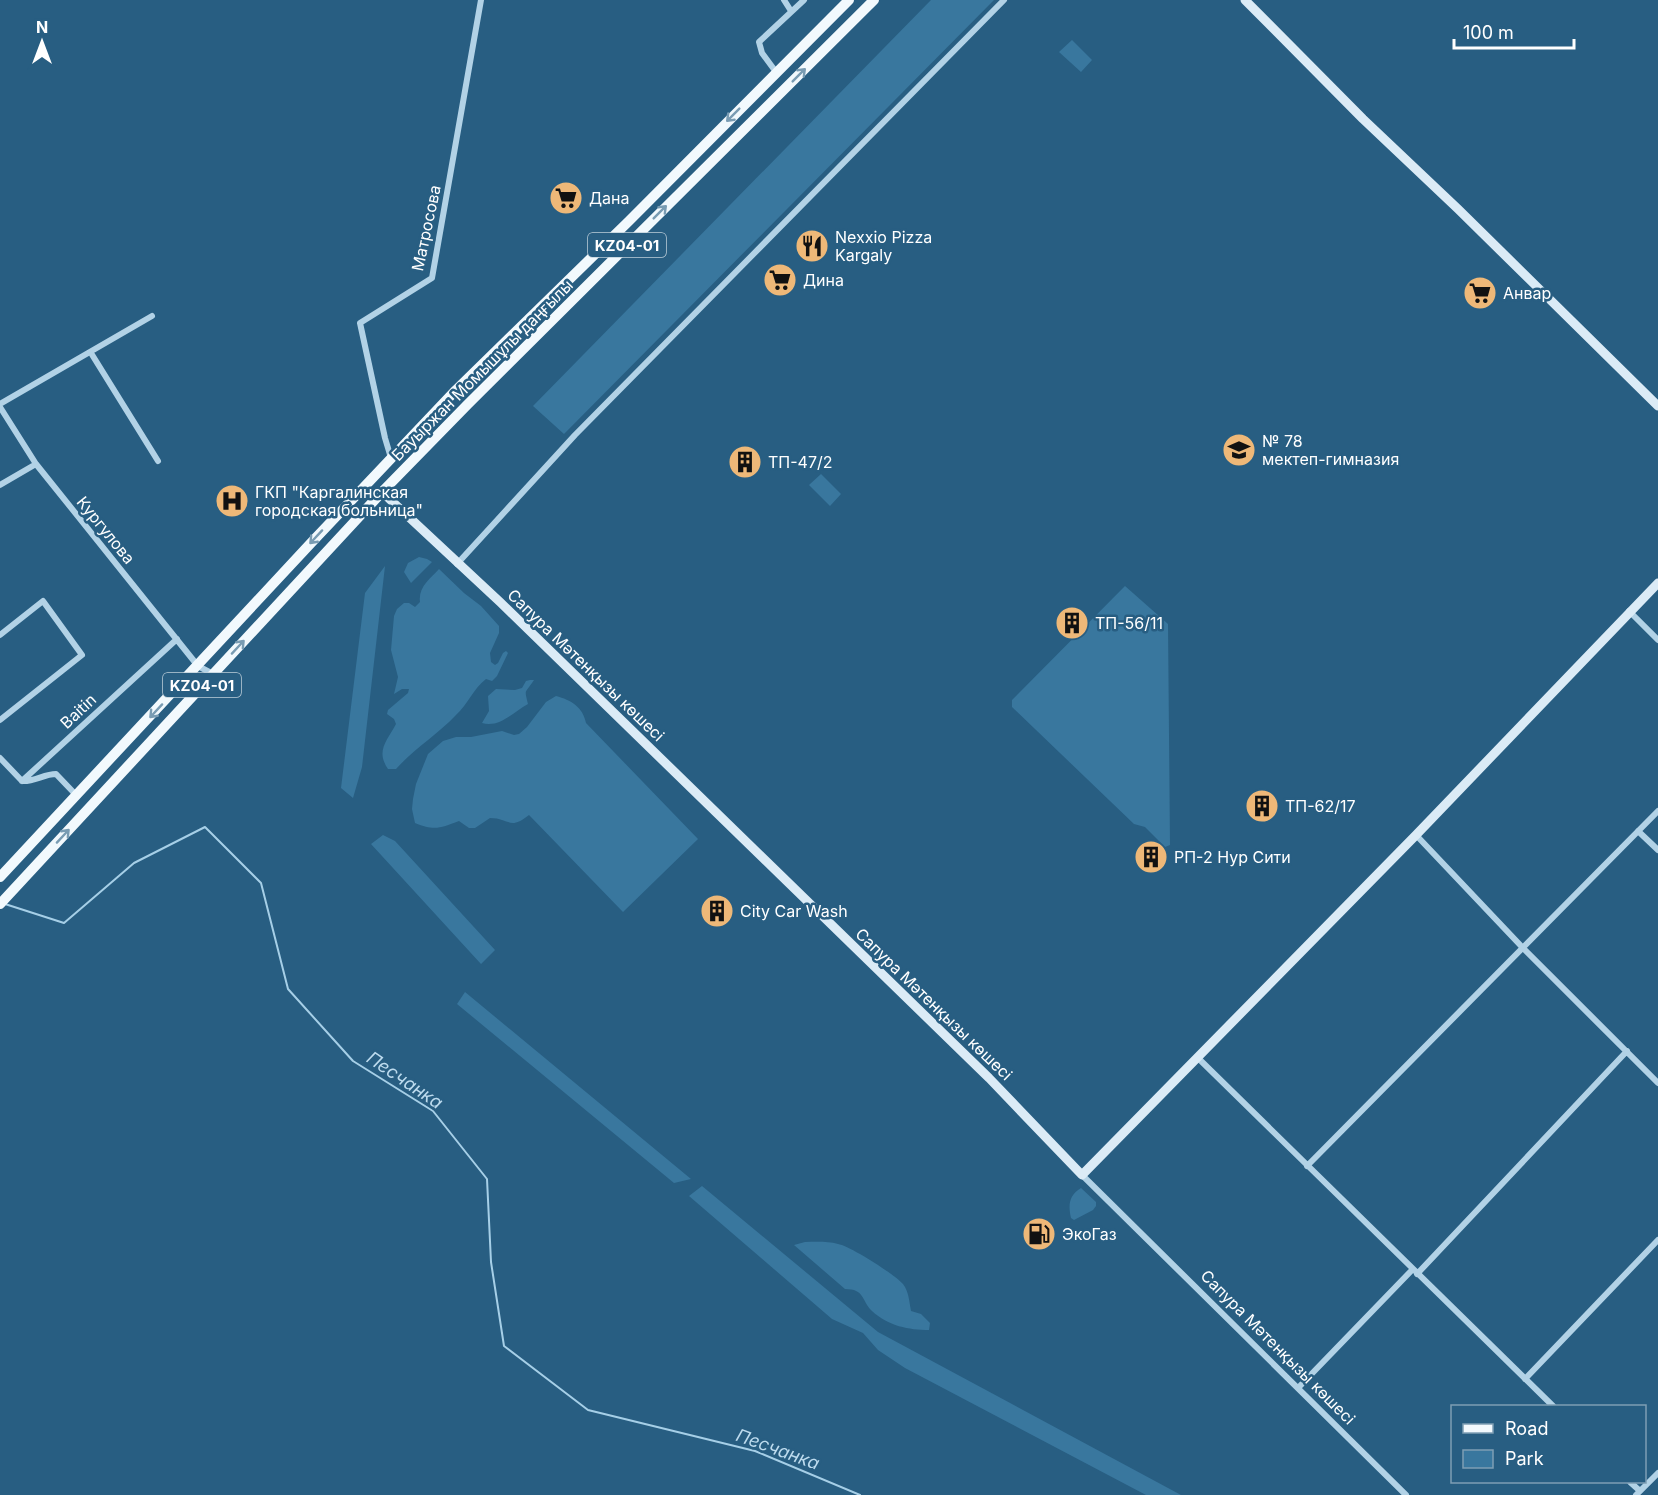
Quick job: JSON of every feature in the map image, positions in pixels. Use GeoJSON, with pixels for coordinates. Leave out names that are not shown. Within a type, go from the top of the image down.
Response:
{"type":"FeatureCollection","features":[{"type":"Feature","properties":{"kind":"main road","name":"Бауыржан Момышұлы даңғылы"},"geometry":{"type":"LineString","coordinates":[[3,874],[456,390],[629,221],[849,0]]}},
{"type":"Feature","properties":{"kind":"main road","name":"Бауыржан Момышұлы даңғылы"},"geometry":{"type":"LineString","coordinates":[[0,904],[382,492],[874,0]]}},
{"type":"Feature","properties":{"kind":"main road"},"geometry":{"type":"LineString","coordinates":[[456,390],[468,404]]}},
{"type":"Feature","properties":{"kind":"main road"},"geometry":{"type":"LineString","coordinates":[[370,480],[382,492]]}},
{"type":"Feature","properties":{"kind":"street","name":"Матросова"},"geometry":{"type":"LineString","coordinates":[[391,458],[360,323],[432,278],[481,0]]}},
{"type":"Feature","properties":{"kind":"street"},"geometry":{"type":"LineString","coordinates":[[784,0],[791,12]]}},
{"type":"Feature","properties":{"kind":"street"},"geometry":{"type":"LineString","coordinates":[[776,72],[762,53],[759,42],[804,0]]}},
{"type":"Feature","properties":{"kind":"street"},"geometry":{"type":"LineString","coordinates":[[457,564],[575,435],[1005,0]]}},
{"type":"Feature","properties":{"kind":"street"},"geometry":{"type":"LineString","coordinates":[[1245,0],[1363,119],[1658,406]]}},
{"type":"Feature","properties":{"kind":"street"},"geometry":{"type":"LineString","coordinates":[[0,405],[153,316]]}},
{"type":"Feature","properties":{"kind":"street"},"geometry":{"type":"LineString","coordinates":[[91,353],[159,461]]}},
{"type":"Feature","properties":{"kind":"street","name":"Кургулова"},"geometry":{"type":"LineString","coordinates":[[0,405],[36,464],[198,666]]}},
{"type":"Feature","properties":{"kind":"street"},"geometry":{"type":"LineString","coordinates":[[0,485],[36,464]]}},
{"type":"Feature","properties":{"kind":"street","name":"Сапура Мәтенқызы көшесі"},"geometry":{"type":"LineString","coordinates":[[382,492],[508,610],[989,1078],[1082,1175],[1406,1495]]}},
{"type":"Feature","properties":{"kind":"street"},"geometry":{"type":"LineString","coordinates":[[1082,1175],[1416,835],[1658,583]]}},
{"type":"Feature","properties":{"kind":"street"},"geometry":{"type":"LineString","coordinates":[[0,634],[43,602],[82,655],[0,720]]}},
{"type":"Feature","properties":{"kind":"street"},"geometry":{"type":"LineString","coordinates":[[1629,612],[1658,640]]}},
{"type":"Feature","properties":{"kind":"street","name":"Baitin"},"geometry":{"type":"LineString","coordinates":[[22,781],[177,639]]}},
{"type":"Feature","properties":{"kind":"street"},"geometry":{"type":"LineString","coordinates":[[198,666],[213,674]]}},
{"type":"Feature","properties":{"kind":"street"},"geometry":{"type":"LineString","coordinates":[[0,758],[3,766],[22,781],[28,782],[56,774],[77,796]]}},
{"type":"Feature","properties":{"kind":"street"},"geometry":{"type":"LineString","coordinates":[[1307,1166],[1658,811]]}},
{"type":"Feature","properties":{"kind":"street"},"geometry":{"type":"LineString","coordinates":[[1638,831],[1658,850]]}},
{"type":"Feature","properties":{"kind":"street"},"geometry":{"type":"LineString","coordinates":[[1416,835],[1523,948],[1658,1083]]}},
{"type":"Feature","properties":{"kind":"street"},"geometry":{"type":"LineString","coordinates":[[1298,1388],[1627,1052]]}},
{"type":"Feature","properties":{"kind":"street"},"geometry":{"type":"LineString","coordinates":[[1198,1058],[1551,1405]]}},
{"type":"Feature","properties":{"kind":"street"},"geometry":{"type":"LineString","coordinates":[[1525,1379],[1658,1240]]}},
{"type":"Feature","properties":{"kind":"street"},"geometry":{"type":"LineString","coordinates":[[1638,1493],[1658,1473]]}},
{"type":"Feature","properties":{"kind":"green space"},"geometry":{"type":"Polygon","coordinates":[[[931,0],[994,0],[564,434],[533,406],[931,0]]]}},
{"type":"Feature","properties":{"kind":"green space"},"geometry":{"type":"Polygon","coordinates":[[[1072,40],[1092,60],[1081,72],[1059,52],[1072,40]]]}},
{"type":"Feature","properties":{"kind":"green space"},"geometry":{"type":"Polygon","coordinates":[[[821,474],[841,494],[830,506],[809,485],[821,474]]]}},
{"type":"Feature","properties":{"kind":"green space"},"geometry":{"type":"Polygon","coordinates":[[[419,557],[432,562],[411,583],[404,572],[408,563],[419,557]]]}},
{"type":"Feature","properties":{"kind":"green space"},"geometry":{"type":"Polygon","coordinates":[[[385,566],[362,767],[353,798],[341,788],[365,593],[385,566]]]}},
{"type":"Feature","properties":{"kind":"green space"},"geometry":{"type":"Polygon","coordinates":[[[439,569],[481,606],[499,626],[499,633],[490,653],[491,662],[495,665],[503,653],[506,651],[508,653],[497,676],[492,681],[486,679],[449,722],[396,769],[388,769],[383,756],[384,745],[396,724],[394,719],[387,714],[388,710],[408,693],[409,689],[402,689],[394,694],[398,677],[391,650],[394,616],[397,609],[404,603],[415,607],[420,602],[423,588],[439,569]]]}},
{"type":"Feature","properties":{"kind":"green space"},"geometry":{"type":"Polygon","coordinates":[[[1125,586],[1168,624],[1170,845],[1165,847],[1145,827],[1134,824],[1012,707],[1012,700],[1125,586]]]}},
{"type":"Feature","properties":{"kind":"green space"},"geometry":{"type":"Polygon","coordinates":[[[534,680],[526,691],[528,704],[501,721],[482,723],[489,711],[488,696],[496,689],[522,688],[526,681],[534,680]]]}},
{"type":"Feature","properties":{"kind":"green space"},"geometry":{"type":"Polygon","coordinates":[[[556,696],[579,708],[586,723],[698,839],[623,912],[529,815],[513,823],[490,818],[475,828],[469,828],[459,821],[437,828],[415,823],[412,809],[413,799],[416,784],[428,754],[443,741],[456,737],[471,737],[502,731],[514,735],[519,734],[546,702],[556,696]]]}},
{"type":"Feature","properties":{"kind":"green space"},"geometry":{"type":"Polygon","coordinates":[[[383,835],[395,841],[495,950],[481,964],[371,844],[383,835]]]}},
{"type":"Feature","properties":{"kind":"green space"},"geometry":{"type":"Polygon","coordinates":[[[465,992],[691,1179],[674,1183],[457,1004],[465,992]]]}},
{"type":"Feature","properties":{"kind":"green space"},"geometry":{"type":"Polygon","coordinates":[[[702,1186],[878,1332],[1181,1495],[1146,1495],[905,1368],[878,1350],[863,1333],[832,1319],[689,1196],[702,1186]]]}},
{"type":"Feature","properties":{"kind":"green space"},"geometry":{"type":"Polygon","coordinates":[[[1081,1188],[1096,1202],[1096,1206],[1074,1220],[1071,1218],[1070,1201],[1081,1188]]]}},
{"type":"Feature","properties":{"kind":"green space"},"geometry":{"type":"Polygon","coordinates":[[[805,1242],[830,1242],[844,1246],[891,1274],[905,1287],[911,1311],[921,1314],[930,1323],[929,1330],[899,1326],[878,1316],[859,1293],[845,1289],[794,1245],[805,1242]]]}},
{"type":"Feature","properties":{"kind":"waterway","name":"Песчанка"},"geometry":{"type":"LineString","coordinates":[[5,904],[64,923],[134,863],[205,827],[261,883],[288,989],[353,1061],[433,1111],[487,1179],[491,1262],[504,1346],[588,1410],[755,1451],[860,1495]]}},
{"type":"Feature","properties":{"kind":"place","name":"Дана"},"geometry":{"type":"Point","coordinates":[566,198]}},
{"type":"Feature","properties":{"kind":"place","name":"Nexxio Pizza Kargaly"},"geometry":{"type":"Point","coordinates":[812,246]}},
{"type":"Feature","properties":{"kind":"place","name":"Дина"},"geometry":{"type":"Point","coordinates":[780,280]}},
{"type":"Feature","properties":{"kind":"place","name":"Анвар"},"geometry":{"type":"Point","coordinates":[1480,293]}},
{"type":"Feature","properties":{"kind":"place","name":"№ 78 мектеп-гимназия"},"geometry":{"type":"Point","coordinates":[1239,450]}},
{"type":"Feature","properties":{"kind":"place","name":"ТП-47/2"},"geometry":{"type":"Point","coordinates":[745,462]}},
{"type":"Feature","properties":{"kind":"place","name":"ГКП \"Каргалинская городская больница\""},"geometry":{"type":"Point","coordinates":[232,501]}},
{"type":"Feature","properties":{"kind":"place","name":"ТП-56/11"},"geometry":{"type":"Point","coordinates":[1072,623]}},
{"type":"Feature","properties":{"kind":"place","name":"ТП-62/17"},"geometry":{"type":"Point","coordinates":[1262,806]}},
{"type":"Feature","properties":{"kind":"place","name":"РП-2 Нур Сити"},"geometry":{"type":"Point","coordinates":[1151,857]}},
{"type":"Feature","properties":{"kind":"place","name":"City Car Wash"},"geometry":{"type":"Point","coordinates":[717,911]}},
{"type":"Feature","properties":{"kind":"place","name":"ЭкоГаз"},"geometry":{"type":"Point","coordinates":[1039,1234]}}]}
